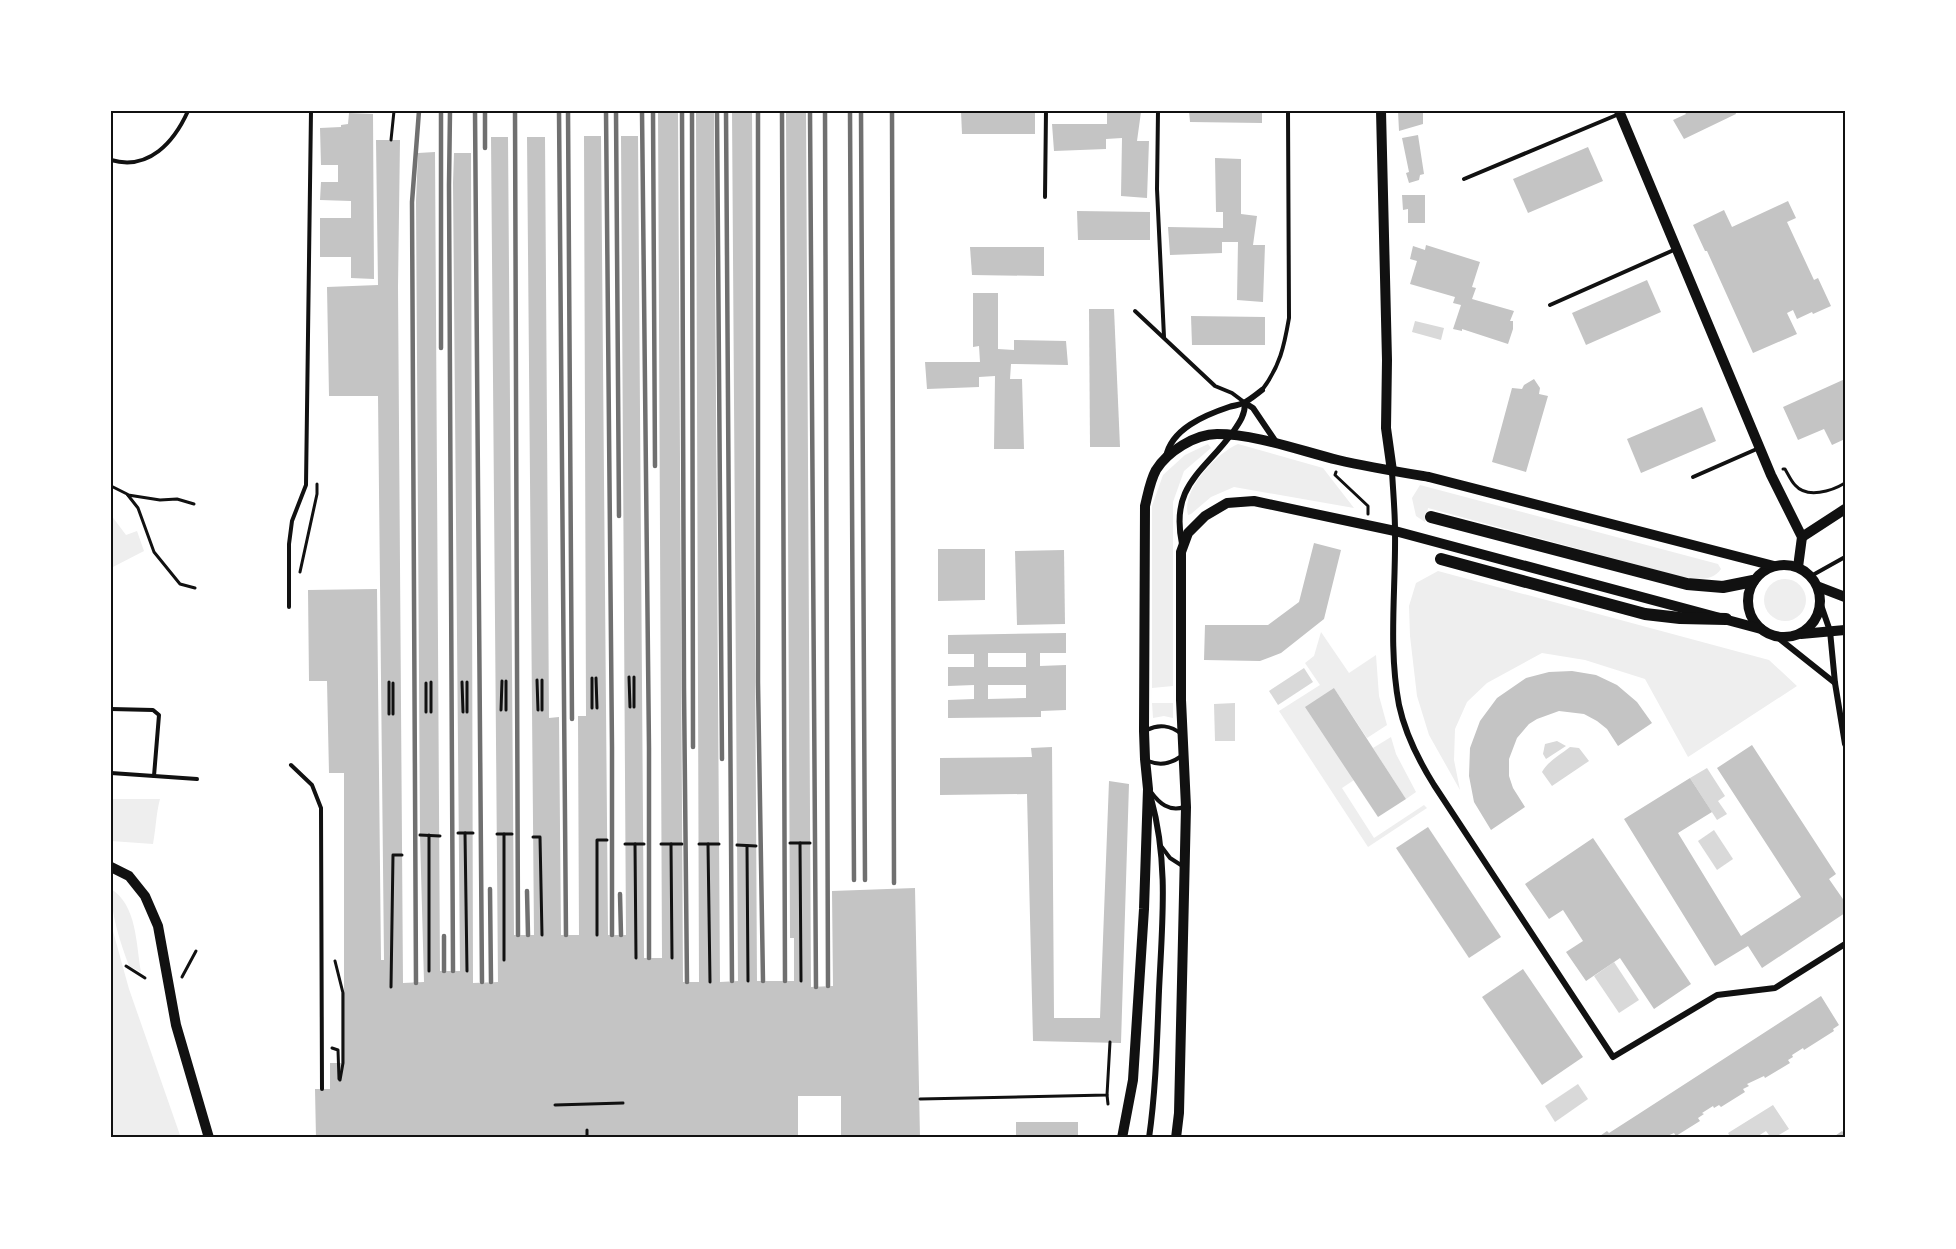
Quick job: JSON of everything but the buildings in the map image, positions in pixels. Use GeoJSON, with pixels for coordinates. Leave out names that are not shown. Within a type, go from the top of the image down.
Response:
{"type":"FeatureCollection","features":[{"type":"Feature","properties":{"kind":"main road"},"geometry":{"type":"LineString","coordinates":[[1381,111],[1387,360],[1386,428],[1392,471]]}},
{"type":"Feature","properties":{"kind":"main road"},"geometry":{"type":"LineString","coordinates":[[1620,112],[1771,475],[1802,537],[1798,567]]}},
{"type":"Feature","properties":{"kind":"main road"},"geometry":{"type":"LineString","coordinates":[[1122,1138],[1133,1080],[1144,909],[1148,789],[1144,731],[1145,506],[1149,487],[1166,457],[1199,438],[1216,434],[1278,443],[1339,460],[1429,477],[1774,566]]}},
{"type":"Feature","properties":{"kind":"main road"},"geometry":{"type":"LineString","coordinates":[[1176,1138],[1186,868],[1184,736],[1181,700],[1181,561],[1182,544],[1188,533],[1205,516],[1217,507],[1240,501],[1254,501],[1395,531],[1726,619],[1776,636],[1787,637],[1845,630]]}},
{"type":"Feature","properties":{"kind":"main road"},"geometry":{"type":"LineString","coordinates":[[1802,537],[1845,509]]}},
{"type":"Feature","properties":{"kind":"main road"},"geometry":{"type":"LineString","coordinates":[[1431,517],[1687,584],[1723,587],[1753,581]]}},
{"type":"Feature","properties":{"kind":"main road"},"geometry":{"type":"LineString","coordinates":[[1441,559],[1645,614],[1680,618],[1726,619]]}},
{"type":"Feature","properties":{"kind":"main road"},"geometry":{"type":"LineString","coordinates":[[1761,629],[1753,620],[1749,609],[1748,597],[1753,581],[1765,570],[1786,564],[1798,567],[1811,576],[1819,587],[1821,604],[1817,617],[1809,627],[1798,634]]}},
{"type":"Feature","properties":{"kind":"main road"},"geometry":{"type":"LineString","coordinates":[[1819,587],[1845,597]]}},
{"type":"Feature","properties":{"kind":"main road"},"geometry":{"type":"LineString","coordinates":[[111,867],[129,876],[145,896],[158,926],[176,1024],[209,1138]]}},
{"type":"Feature","properties":{"kind":"main road"},"geometry":{"type":"LineString","coordinates":[[206,1126],[214,1138]]}},
{"type":"Feature","properties":{"kind":"street"},"geometry":{"type":"LineString","coordinates":[[1166,457],[1171,442],[1179,433],[1207,416],[1230,406],[1245,403],[1262,390]]}},
{"type":"Feature","properties":{"kind":"street"},"geometry":{"type":"LineString","coordinates":[[1182,544],[1180,513],[1183,494],[1244,415],[1245,403]]}},
{"type":"Feature","properties":{"kind":"street"},"geometry":{"type":"LineString","coordinates":[[1245,403],[1253,408],[1278,443]]}},
{"type":"Feature","properties":{"kind":"street"},"geometry":{"type":"LineString","coordinates":[[1392,471],[1395,531],[1393,637],[1396,677],[1400,707],[1414,747],[1434,785],[1613,1057],[1717,995],[1775,988],[1845,944]]}},
{"type":"Feature","properties":{"kind":"street"},"geometry":{"type":"LineString","coordinates":[[1821,604],[1830,631],[1845,744]]}},
{"type":"Feature","properties":{"kind":"street"},"geometry":{"type":"LineString","coordinates":[[1776,636],[1835,682]]}},
{"type":"Feature","properties":{"kind":"street"},"geometry":{"type":"LineString","coordinates":[[1148,789],[1161,846],[1163,880],[1154,1094],[1149,1138]]}},
{"type":"Feature","properties":{"kind":"lane"},"geometry":{"type":"LineString","coordinates":[[111,160],[117,162],[142,160],[162,150],[179,131],[188,111]]}},
{"type":"Feature","properties":{"kind":"lane"},"geometry":{"type":"LineString","coordinates":[[289,607],[289,544],[292,521],[306,485],[311,111]]}},
{"type":"Feature","properties":{"kind":"lane"},"geometry":{"type":"LineString","coordinates":[[1045,197],[1046,111]]}},
{"type":"Feature","properties":{"kind":"lane"},"geometry":{"type":"LineString","coordinates":[[1158,111],[1158,189],[1164,337]]}},
{"type":"Feature","properties":{"kind":"lane"},"geometry":{"type":"LineString","coordinates":[[1262,390],[1278,366],[1285,345],[1289,318],[1288,111]]}},
{"type":"Feature","properties":{"kind":"lane"},"geometry":{"type":"LineString","coordinates":[[1464,179],[1620,112]]}},
{"type":"Feature","properties":{"kind":"lane"},"geometry":{"type":"LineString","coordinates":[[1550,305],[1677,249]]}},
{"type":"Feature","properties":{"kind":"lane"},"geometry":{"type":"LineString","coordinates":[[1135,311],[1215,386],[1232,393],[1245,403]]}},
{"type":"Feature","properties":{"kind":"lane"},"geometry":{"type":"LineString","coordinates":[[1693,477],[1760,447]]}},
{"type":"Feature","properties":{"kind":"lane"},"geometry":{"type":"LineString","coordinates":[[1811,576],[1845,557]]}},
{"type":"Feature","properties":{"kind":"lane"},"geometry":{"type":"LineString","coordinates":[[111,708],[153,710],[159,715],[154,776]]}},
{"type":"Feature","properties":{"kind":"lane"},"geometry":{"type":"LineString","coordinates":[[1144,731],[1161,726],[1171,727],[1184,736]]}},
{"type":"Feature","properties":{"kind":"lane"},"geometry":{"type":"LineString","coordinates":[[1145,759],[1151,763],[1167,764],[1180,758],[1184,752]]}},
{"type":"Feature","properties":{"kind":"lane"},"geometry":{"type":"LineString","coordinates":[[291,765],[312,785],[319,801],[321,821],[322,1089]]}},
{"type":"Feature","properties":{"kind":"lane"},"geometry":{"type":"LineString","coordinates":[[111,773],[197,779]]}},
{"type":"Feature","properties":{"kind":"lane"},"geometry":{"type":"LineString","coordinates":[[1148,789],[1158,801],[1168,808],[1186,807]]}},
{"type":"Feature","properties":{"kind":"lane"},"geometry":{"type":"LineString","coordinates":[[1161,846],[1176,863],[1186,868]]}},
{"type":"Feature","properties":{"kind":"path"},"geometry":{"type":"LineString","coordinates":[[324,111],[330,111]]}},
{"type":"Feature","properties":{"kind":"path"},"geometry":{"type":"LineString","coordinates":[[391,140],[394,111]]}},
{"type":"Feature","properties":{"kind":"path"},"geometry":{"type":"LineString","coordinates":[[1339,460],[1335,475],[1368,506],[1366,524]]}},
{"type":"Feature","properties":{"kind":"path"},"geometry":{"type":"LineString","coordinates":[[1785,468],[1796,487],[1812,494],[1838,488],[1845,483]]}},
{"type":"Feature","properties":{"kind":"path"},"geometry":{"type":"LineString","coordinates":[[111,486],[127,494],[194,504]]}},
{"type":"Feature","properties":{"kind":"path"},"geometry":{"type":"LineString","coordinates":[[127,494],[138,508],[154,552],[180,584],[195,588]]}},
{"type":"Feature","properties":{"kind":"path"},"geometry":{"type":"LineString","coordinates":[[632,677],[632,707]]}},
{"type":"Feature","properties":{"kind":"path"},"geometry":{"type":"LineString","coordinates":[[594,678],[594,708]]}},
{"type":"Feature","properties":{"kind":"path"},"geometry":{"type":"LineString","coordinates":[[540,680],[540,710]]}},
{"type":"Feature","properties":{"kind":"path"},"geometry":{"type":"LineString","coordinates":[[504,681],[504,710]]}},
{"type":"Feature","properties":{"kind":"path"},"geometry":{"type":"LineString","coordinates":[[391,682],[391,714]]}},
{"type":"Feature","properties":{"kind":"path"},"geometry":{"type":"LineString","coordinates":[[429,682],[429,712]]}},
{"type":"Feature","properties":{"kind":"path"},"geometry":{"type":"LineString","coordinates":[[465,682],[465,712]]}},
{"type":"Feature","properties":{"kind":"path"},"geometry":{"type":"LineString","coordinates":[[458,833],[473,833]]}},
{"type":"Feature","properties":{"kind":"path"},"geometry":{"type":"LineString","coordinates":[[465,833],[467,971]]}},
{"type":"Feature","properties":{"kind":"path"},"geometry":{"type":"LineString","coordinates":[[497,834],[512,834]]}},
{"type":"Feature","properties":{"kind":"path"},"geometry":{"type":"LineString","coordinates":[[504,834],[504,960]]}},
{"type":"Feature","properties":{"kind":"path"},"geometry":{"type":"LineString","coordinates":[[429,835],[429,971]]}},
{"type":"Feature","properties":{"kind":"path"},"geometry":{"type":"LineString","coordinates":[[420,836],[440,836]]}},
{"type":"Feature","properties":{"kind":"path"},"geometry":{"type":"LineString","coordinates":[[533,837],[540,837],[542,935]]}},
{"type":"Feature","properties":{"kind":"path"},"geometry":{"type":"LineString","coordinates":[[597,935],[597,840],[607,840]]}},
{"type":"Feature","properties":{"kind":"path"},"geometry":{"type":"LineString","coordinates":[[625,844],[644,843]]}},
{"type":"Feature","properties":{"kind":"path"},"geometry":{"type":"LineString","coordinates":[[790,843],[810,843]]}},
{"type":"Feature","properties":{"kind":"path"},"geometry":{"type":"LineString","coordinates":[[800,843],[801,981]]}},
{"type":"Feature","properties":{"kind":"path"},"geometry":{"type":"LineString","coordinates":[[635,844],[636,958]]}},
{"type":"Feature","properties":{"kind":"path"},"geometry":{"type":"LineString","coordinates":[[661,844],[682,844]]}},
{"type":"Feature","properties":{"kind":"path"},"geometry":{"type":"LineString","coordinates":[[671,844],[672,958]]}},
{"type":"Feature","properties":{"kind":"path"},"geometry":{"type":"LineString","coordinates":[[699,844],[719,844]]}},
{"type":"Feature","properties":{"kind":"path"},"geometry":{"type":"LineString","coordinates":[[708,844],[710,982]]}},
{"type":"Feature","properties":{"kind":"path"},"geometry":{"type":"LineString","coordinates":[[737,845],[756,846]]}},
{"type":"Feature","properties":{"kind":"path"},"geometry":{"type":"LineString","coordinates":[[747,846],[748,981]]}},
{"type":"Feature","properties":{"kind":"path"},"geometry":{"type":"LineString","coordinates":[[391,987],[393,855],[402,855]]}},
{"type":"Feature","properties":{"kind":"path"},"geometry":{"type":"LineString","coordinates":[[182,977],[196,951]]}},
{"type":"Feature","properties":{"kind":"path"},"geometry":{"type":"LineString","coordinates":[[331,1048],[338,1050],[340,1080],[343,1064],[343,993],[335,961]]}},
{"type":"Feature","properties":{"kind":"path"},"geometry":{"type":"LineString","coordinates":[[126,966],[146,978]]}},
{"type":"Feature","properties":{"kind":"path"},"geometry":{"type":"LineString","coordinates":[[1108,1104],[1110,1042]]}},
{"type":"Feature","properties":{"kind":"path"},"geometry":{"type":"LineString","coordinates":[[920,1100],[1107,1095]]}},
{"type":"Feature","properties":{"kind":"path"},"geometry":{"type":"LineString","coordinates":[[555,1105],[623,1103]]}},
{"type":"Feature","properties":{"kind":"path"},"geometry":{"type":"LineString","coordinates":[[586,1130],[587,1138]]}},
{"type":"Feature","properties":{"kind":"shaded area"},"geometry":{"type":"Polygon","coordinates":[[[1415,321],[1444,328],[1441,340],[1412,332],[1415,321]]]}},
{"type":"Feature","properties":{"kind":"shaded area"},"geometry":{"type":"Polygon","coordinates":[[[1208,444],[1211,448],[1184,471],[1173,502],[1173,686],[1152,688],[1152,506],[1163,475],[1185,455],[1208,444]]]}},
{"type":"Feature","properties":{"kind":"shaded area"},"geometry":{"type":"Polygon","coordinates":[[[1238,444],[1323,468],[1354,508],[1234,487],[1211,497],[1188,515],[1187,505],[1190,495],[1202,473],[1220,455],[1238,444]]]}},
{"type":"Feature","properties":{"kind":"shaded area"},"geometry":{"type":"Polygon","coordinates":[[[1420,485],[1718,564],[1721,569],[1709,578],[1682,577],[1428,508],[1425,522],[1416,516],[1412,498],[1420,485]]]}},
{"type":"Feature","properties":{"kind":"shaded area"},"geometry":{"type":"Polygon","coordinates":[[[111,515],[126,535],[137,531],[144,551],[111,568],[111,515]]]}},
{"type":"Feature","properties":{"kind":"shaded area"},"geometry":{"type":"Polygon","coordinates":[[[1438,571],[1769,660],[1797,686],[1688,757],[1645,679],[1585,660],[1542,653],[1487,683],[1467,702],[1455,729],[1454,760],[1460,790],[1429,735],[1417,696],[1410,636],[1409,606],[1416,583],[1438,571]]]}},
{"type":"Feature","properties":{"kind":"shaded area"},"geometry":{"type":"Polygon","coordinates":[[[1785,579],[1793,580],[1800,585],[1805,592],[1805,608],[1800,615],[1793,620],[1785,621],[1777,620],[1770,615],[1765,608],[1764,600],[1765,592],[1770,585],[1777,580],[1785,579]]]}},
{"type":"Feature","properties":{"kind":"shaded area"},"geometry":{"type":"Polygon","coordinates":[[[1321,632],[1349,673],[1376,655],[1379,696],[1387,725],[1367,738],[1334,688],[1354,780],[1342,788],[1374,838],[1424,805],[1427,808],[1368,847],[1279,711],[1320,685],[1305,663],[1314,656],[1321,632]]]}},
{"type":"Feature","properties":{"kind":"shaded area"},"geometry":{"type":"Polygon","coordinates":[[[1304,668],[1313,682],[1278,705],[1269,691],[1304,668]]]}},
{"type":"Feature","properties":{"kind":"shaded area"},"geometry":{"type":"Polygon","coordinates":[[[1152,703],[1173,703],[1173,718],[1164,716],[1153,718],[1152,703]]]}},
{"type":"Feature","properties":{"kind":"shaded area"},"geometry":{"type":"Polygon","coordinates":[[[1235,703],[1235,741],[1215,741],[1214,704],[1235,703]]]}},
{"type":"Feature","properties":{"kind":"shaded area"},"geometry":{"type":"Polygon","coordinates":[[[1391,737],[1396,754],[1416,792],[1406,799],[1373,748],[1391,737]]]}},
{"type":"Feature","properties":{"kind":"shaded area"},"geometry":{"type":"Polygon","coordinates":[[[1557,741],[1566,746],[1546,759],[1543,754],[1545,744],[1557,741]]]}},
{"type":"Feature","properties":{"kind":"shaded area"},"geometry":{"type":"Polygon","coordinates":[[[1570,747],[1579,748],[1589,761],[1552,786],[1542,772],[1551,761],[1570,747]]]}},
{"type":"Feature","properties":{"kind":"shaded area"},"geometry":{"type":"Polygon","coordinates":[[[1707,768],[1725,796],[1718,801],[1727,814],[1717,820],[1690,778],[1707,768]]]}},
{"type":"Feature","properties":{"kind":"shaded area"},"geometry":{"type":"Polygon","coordinates":[[[111,799],[160,799],[153,844],[111,841],[111,799]]]}},
{"type":"Feature","properties":{"kind":"shaded area"},"geometry":{"type":"Polygon","coordinates":[[[1714,830],[1733,859],[1717,870],[1698,841],[1714,830]]]}},
{"type":"Feature","properties":{"kind":"shaded area"},"geometry":{"type":"Polygon","coordinates":[[[111,889],[120,896],[131,915],[141,972],[129,966],[114,918],[111,889]]]}},
{"type":"Feature","properties":{"kind":"shaded area"},"geometry":{"type":"Polygon","coordinates":[[[111,924],[129,989],[181,1138],[111,1138],[111,924]]]}},
{"type":"Feature","properties":{"kind":"shaded area"},"geometry":{"type":"Polygon","coordinates":[[[1614,962],[1639,1000],[1619,1013],[1594,976],[1614,962]]]}},
{"type":"Feature","properties":{"kind":"shaded area"},"geometry":{"type":"Polygon","coordinates":[[[1578,1084],[1588,1099],[1555,1122],[1545,1106],[1578,1084]]]}},
{"type":"Feature","properties":{"kind":"shaded area"},"geometry":{"type":"Polygon","coordinates":[[[1773,1105],[1789,1129],[1774,1138],[1771,1138],[1766,1131],[1755,1138],[1731,1138],[1728,1133],[1773,1105]]]}},
{"type":"Feature","properties":{"kind":"railway"},"geometry":{"type":"LineString","coordinates":[[416,983],[412,202],[419,111]]}},
{"type":"Feature","properties":{"kind":"railway"},"geometry":{"type":"LineString","coordinates":[[441,111],[441,348]]}},
{"type":"Feature","properties":{"kind":"railway"},"geometry":{"type":"LineString","coordinates":[[450,111],[453,971]]}},
{"type":"Feature","properties":{"kind":"railway"},"geometry":{"type":"LineString","coordinates":[[475,111],[482,982]]}},
{"type":"Feature","properties":{"kind":"railway"},"geometry":{"type":"LineString","coordinates":[[485,111],[485,148]]}},
{"type":"Feature","properties":{"kind":"railway"},"geometry":{"type":"LineString","coordinates":[[515,111],[518,935]]}},
{"type":"Feature","properties":{"kind":"railway"},"geometry":{"type":"LineString","coordinates":[[559,111],[566,935]]}},
{"type":"Feature","properties":{"kind":"railway"},"geometry":{"type":"LineString","coordinates":[[568,111],[572,719]]}},
{"type":"Feature","properties":{"kind":"railway"},"geometry":{"type":"LineString","coordinates":[[606,111],[612,935]]}},
{"type":"Feature","properties":{"kind":"railway"},"geometry":{"type":"LineString","coordinates":[[616,111],[619,516]]}},
{"type":"Feature","properties":{"kind":"railway"},"geometry":{"type":"LineString","coordinates":[[642,111],[649,958]]}},
{"type":"Feature","properties":{"kind":"railway"},"geometry":{"type":"LineString","coordinates":[[653,111],[655,466]]}},
{"type":"Feature","properties":{"kind":"railway"},"geometry":{"type":"LineString","coordinates":[[682,111],[687,982]]}},
{"type":"Feature","properties":{"kind":"railway"},"geometry":{"type":"LineString","coordinates":[[692,111],[693,747]]}},
{"type":"Feature","properties":{"kind":"railway"},"geometry":{"type":"LineString","coordinates":[[717,111],[722,759]]}},
{"type":"Feature","properties":{"kind":"railway"},"geometry":{"type":"LineString","coordinates":[[726,111],[732,981]]}},
{"type":"Feature","properties":{"kind":"railway"},"geometry":{"type":"LineString","coordinates":[[758,111],[758,682],[763,981]]}},
{"type":"Feature","properties":{"kind":"railway"},"geometry":{"type":"LineString","coordinates":[[782,111],[785,981]]}},
{"type":"Feature","properties":{"kind":"railway"},"geometry":{"type":"LineString","coordinates":[[810,111],[816,987]]}},
{"type":"Feature","properties":{"kind":"railway"},"geometry":{"type":"LineString","coordinates":[[825,111],[828,986]]}},
{"type":"Feature","properties":{"kind":"railway"},"geometry":{"type":"LineString","coordinates":[[850,111],[854,880]]}},
{"type":"Feature","properties":{"kind":"railway"},"geometry":{"type":"LineString","coordinates":[[861,111],[865,880]]}},
{"type":"Feature","properties":{"kind":"railway"},"geometry":{"type":"LineString","coordinates":[[892,111],[894,883]]}},
{"type":"Feature","properties":{"kind":"railway"},"geometry":{"type":"LineString","coordinates":[[490,889],[491,982]]}},
{"type":"Feature","properties":{"kind":"railway"},"geometry":{"type":"LineString","coordinates":[[527,891],[528,935]]}},
{"type":"Feature","properties":{"kind":"railway"},"geometry":{"type":"LineString","coordinates":[[620,894],[621,935]]}},
{"type":"Feature","properties":{"kind":"railway"},"geometry":{"type":"LineString","coordinates":[[444,936],[444,971]]}}]}
